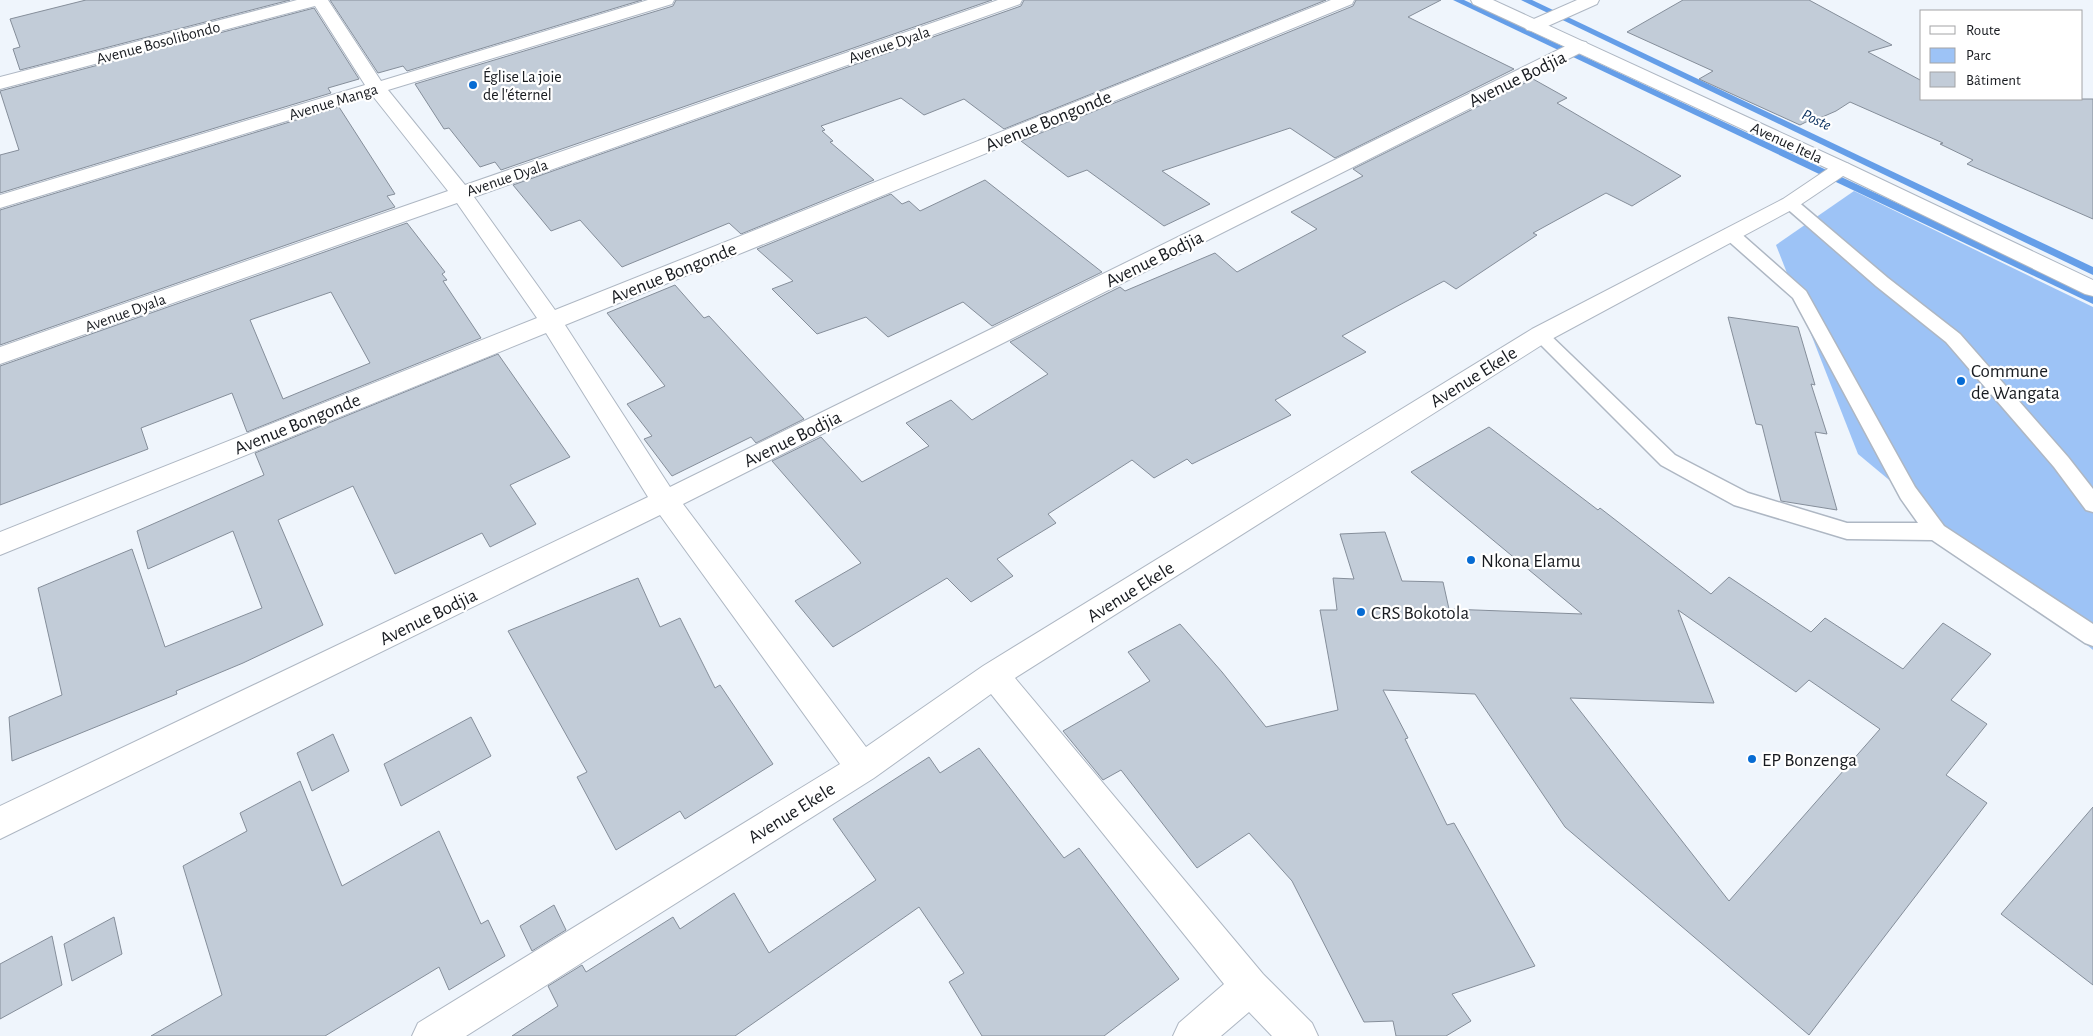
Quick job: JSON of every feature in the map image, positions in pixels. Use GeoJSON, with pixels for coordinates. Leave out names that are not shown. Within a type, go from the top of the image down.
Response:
{"type":"FeatureCollection","features":[{"type":"Feature","properties":{"kind":"street","name":"Avenue Bosolibondo"},"geometry":{"type":"LineString","coordinates":[[0,84],[319,0]]}},
{"type":"Feature","properties":{"kind":"street"},"geometry":{"type":"LineString","coordinates":[[319,0],[376,88],[460,194],[551,321],[665,501],[862,768]]}},
{"type":"Feature","properties":{"kind":"street","name":"Avenue Manga"},"geometry":{"type":"LineString","coordinates":[[0,202],[666,0]]}},
{"type":"Feature","properties":{"kind":"street","name":"Avenue Dyala"},"geometry":{"type":"LineString","coordinates":[[0,356],[1014,0]]}},
{"type":"Feature","properties":{"kind":"street","name":"Avenue Bongonde"},"geometry":{"type":"LineString","coordinates":[[0,544],[1346,0]]}},
{"type":"Feature","properties":{"kind":"street","name":"Avenue Itela"},"geometry":{"type":"LineString","coordinates":[[1478,0],[1842,168],[2093,288]]}},
{"type":"Feature","properties":{"kind":"street"},"geometry":{"type":"LineString","coordinates":[[1533,26],[1591,0]]}},
{"type":"Feature","properties":{"kind":"street","name":"Avenue Bodjia"},"geometry":{"type":"LineString","coordinates":[[0,823],[665,501],[1580,46]]}},
{"type":"Feature","properties":{"kind":"street","name":"Avenue Ekele"},"geometry":{"type":"LineString","coordinates":[[431,1036],[862,768],[994,675],[1540,335],[1790,203],[1842,168]]}},
{"type":"Feature","properties":{"kind":"street"},"geometry":{"type":"LineString","coordinates":[[994,675],[1250,987],[1299,1036]]}},
{"type":"Feature","properties":{"kind":"street"},"geometry":{"type":"LineString","coordinates":[[1192,1036],[1250,987]]}},
{"type":"Feature","properties":{"kind":"lane"},"geometry":{"type":"LineString","coordinates":[[1790,203],[1882,282],[1953,338],[2060,462],[2093,504]]}},
{"type":"Feature","properties":{"kind":"lane"},"geometry":{"type":"LineString","coordinates":[[1731,234],[1800,295],[1908,493],[1936,532],[2093,636]]}},
{"type":"Feature","properties":{"kind":"lane"},"geometry":{"type":"LineString","coordinates":[[1540,335],[1668,460],[1741,499],[1847,531],[1936,532]]}},
{"type":"Feature","properties":{"kind":"green space","name":"Commune de Wangata"},"geometry":{"type":"Polygon","coordinates":[[[1854,191],[2093,307],[2093,650],[1858,454],[1776,245],[1854,191]]]}},
{"type":"Feature","properties":{"kind":"building"},"geometry":{"type":"Polygon","coordinates":[[[86,0],[290,0],[20,70],[13,49],[20,47],[10,19],[86,0]]]}},
{"type":"Feature","properties":{"kind":"building"},"geometry":{"type":"Polygon","coordinates":[[[330,0],[642,0],[407,71],[403,66],[378,73],[330,0]]]}},
{"type":"Feature","properties":{"kind":"building"},"geometry":{"type":"Polygon","coordinates":[[[676,0],[992,0],[501,170],[495,162],[480,167],[449,128],[444,129],[415,84],[673,6],[676,0]]]}},
{"type":"Feature","properties":{"kind":"building"},"geometry":{"type":"Polygon","coordinates":[[[1024,0],[1326,0],[1004,129],[964,99],[924,115],[901,98],[821,126],[825,130],[822,131],[833,141],[830,142],[874,180],[741,234],[729,223],[622,267],[580,220],[551,231],[513,185],[1021,6],[1024,0]]]}},
{"type":"Feature","properties":{"kind":"building"},"geometry":{"type":"Polygon","coordinates":[[[1356,0],[1441,0],[1408,17],[1514,69],[1335,158],[1290,128],[1162,171],[1210,204],[1164,226],[1087,170],[1068,177],[1021,141],[1353,6],[1356,0]]]}},
{"type":"Feature","properties":{"kind":"building"},"geometry":{"type":"Polygon","coordinates":[[[1683,0],[1809,0],[1892,45],[1868,52],[1920,80],[1920,100],[2093,99],[2093,219],[1967,164],[1973,160],[1940,144],[1943,143],[1850,102],[1836,111],[1820,118],[1816,117],[1800,125],[1699,79],[1713,71],[1627,32],[1683,0]]]}},
{"type":"Feature","properties":{"kind":"building"},"geometry":{"type":"Polygon","coordinates":[[[314,8],[359,79],[328,88],[331,93],[0,193],[0,155],[19,150],[0,91],[314,8]]]}},
{"type":"Feature","properties":{"kind":"building"},"geometry":{"type":"Polygon","coordinates":[[[1533,79],[1567,98],[1557,103],[1681,176],[1632,206],[1606,193],[1533,233],[1537,235],[1456,289],[1444,281],[1342,336],[1366,352],[1275,400],[1291,415],[1192,464],[1187,459],[1154,478],[1132,460],[1048,514],[1056,523],[997,559],[1013,576],[971,602],[947,578],[833,647],[795,601],[861,563],[772,461],[821,437],[862,482],[929,446],[906,423],[951,400],[972,420],[1048,374],[1010,342],[1120,287],[1125,291],[1215,253],[1237,272],[1317,229],[1291,212],[1363,176],[1353,169],[1533,79]]]}},
{"type":"Feature","properties":{"kind":"building"},"geometry":{"type":"Polygon","coordinates":[[[339,107],[395,194],[387,196],[395,207],[0,345],[0,210],[339,107]]]}},
{"type":"Feature","properties":{"kind":"building"},"geometry":{"type":"Polygon","coordinates":[[[985,180],[1102,272],[992,326],[963,302],[888,337],[866,317],[817,334],[772,289],[793,281],[757,249],[891,194],[902,204],[909,201],[920,211],[985,180]]]}},
{"type":"Feature","properties":{"kind":"building"},"geometry":{"type":"Polygon","coordinates":[[[407,223],[445,272],[442,274],[447,280],[443,281],[481,338],[247,432],[232,393],[141,428],[148,449],[0,505],[0,366],[407,223]],[[331,292],[250,320],[283,399],[370,363],[331,292]]]}},
{"type":"Feature","properties":{"kind":"building"},"geometry":{"type":"Polygon","coordinates":[[[675,285],[704,318],[709,316],[804,419],[756,443],[751,437],[672,476],[644,439],[652,436],[627,404],[665,386],[607,313],[675,285]]]}},
{"type":"Feature","properties":{"kind":"building"},"geometry":{"type":"Polygon","coordinates":[[[1728,317],[1798,327],[1815,385],[1811,384],[1827,434],[1815,432],[1837,510],[1781,501],[1762,425],[1756,424],[1728,317]]]}},
{"type":"Feature","properties":{"kind":"building"},"geometry":{"type":"Polygon","coordinates":[[[498,354],[570,457],[510,485],[536,524],[490,547],[482,533],[395,574],[353,486],[278,520],[323,625],[243,663],[176,691],[177,694],[12,761],[9,717],[62,695],[38,588],[132,549],[165,647],[262,608],[233,531],[148,569],[137,531],[264,475],[255,453],[498,354]]]}},
{"type":"Feature","properties":{"kind":"building"},"geometry":{"type":"Polygon","coordinates":[[[1489,427],[1598,510],[1600,508],[1711,594],[1729,577],[1811,632],[1825,618],[1903,669],[1943,623],[1991,654],[1951,700],[1987,724],[1946,775],[1987,803],[1809,1035],[1565,827],[1475,694],[1383,690],[1408,738],[1405,739],[1447,825],[1454,823],[1535,966],[1452,994],[1471,1021],[1446,1036],[1396,1036],[1393,1021],[1364,1022],[1292,881],[1249,833],[1197,868],[1121,770],[1103,780],[1063,731],[1150,681],[1128,652],[1180,624],[1266,727],[1338,710],[1320,610],[1337,610],[1333,578],[1354,579],[1340,534],[1385,532],[1402,581],[1443,582],[1449,609],[1582,614],[1411,472],[1489,427]],[[1678,610],[1714,703],[1570,698],[1729,901],[1880,729],[1809,680],[1796,692],[1678,610]]]}},
{"type":"Feature","properties":{"kind":"building"},"geometry":{"type":"Polygon","coordinates":[[[638,578],[660,627],[680,618],[715,688],[720,685],[773,764],[685,819],[680,811],[616,850],[577,777],[587,772],[508,631],[638,578]]]}},
{"type":"Feature","properties":{"kind":"building"},"geometry":{"type":"Polygon","coordinates":[[[471,717],[491,756],[401,806],[384,764],[471,717]]]}},
{"type":"Feature","properties":{"kind":"building"},"geometry":{"type":"Polygon","coordinates":[[[333,734],[349,771],[312,791],[297,753],[333,734]]]}},
{"type":"Feature","properties":{"kind":"building"},"geometry":{"type":"Polygon","coordinates":[[[979,748],[1064,858],[1079,848],[1179,979],[1104,1036],[982,1036],[949,982],[964,973],[919,907],[735,1036],[512,1036],[558,1006],[548,986],[582,965],[586,972],[673,917],[680,929],[734,893],[769,953],[876,880],[833,819],[929,757],[940,773],[979,748]]]}},
{"type":"Feature","properties":{"kind":"building"},"geometry":{"type":"Polygon","coordinates":[[[300,781],[342,886],[439,831],[481,924],[488,920],[505,956],[449,990],[439,967],[325,1036],[151,1036],[222,995],[183,866],[247,831],[240,813],[300,781]]]}},
{"type":"Feature","properties":{"kind":"building"},"geometry":{"type":"Polygon","coordinates":[[[2093,807],[2093,985],[2001,914],[2093,807]]]}},
{"type":"Feature","properties":{"kind":"building"},"geometry":{"type":"Polygon","coordinates":[[[554,905],[566,930],[532,951],[520,926],[554,905]]]}},
{"type":"Feature","properties":{"kind":"building"},"geometry":{"type":"Polygon","coordinates":[[[114,917],[122,954],[72,981],[64,944],[114,917]]]}},
{"type":"Feature","properties":{"kind":"building"},"geometry":{"type":"Polygon","coordinates":[[[52,936],[62,985],[0,1019],[0,964],[52,936]]]}},
{"type":"Feature","properties":{"kind":"waterway"},"geometry":{"type":"LineString","coordinates":[[1457,0],[2093,300]]}},
{"type":"Feature","properties":{"kind":"waterway","name":"Poste"},"geometry":{"type":"LineString","coordinates":[[1525,0],[2093,271]]}},
{"type":"Feature","properties":{"kind":"place","name":"Église La joie de l'éternel"},"geometry":{"type":"Point","coordinates":[473,85]}},
{"type":"Feature","properties":{"kind":"place","name":"Commune de Wangata"},"geometry":{"type":"Point","coordinates":[1961,381]}},
{"type":"Feature","properties":{"kind":"place","name":"Nkona Elamu"},"geometry":{"type":"Point","coordinates":[1471,560]}},
{"type":"Feature","properties":{"kind":"place","name":"CRS Bokotola"},"geometry":{"type":"Point","coordinates":[1361,612]}},
{"type":"Feature","properties":{"kind":"place","name":"EP Bonzenga"},"geometry":{"type":"Point","coordinates":[1752,759]}}]}
